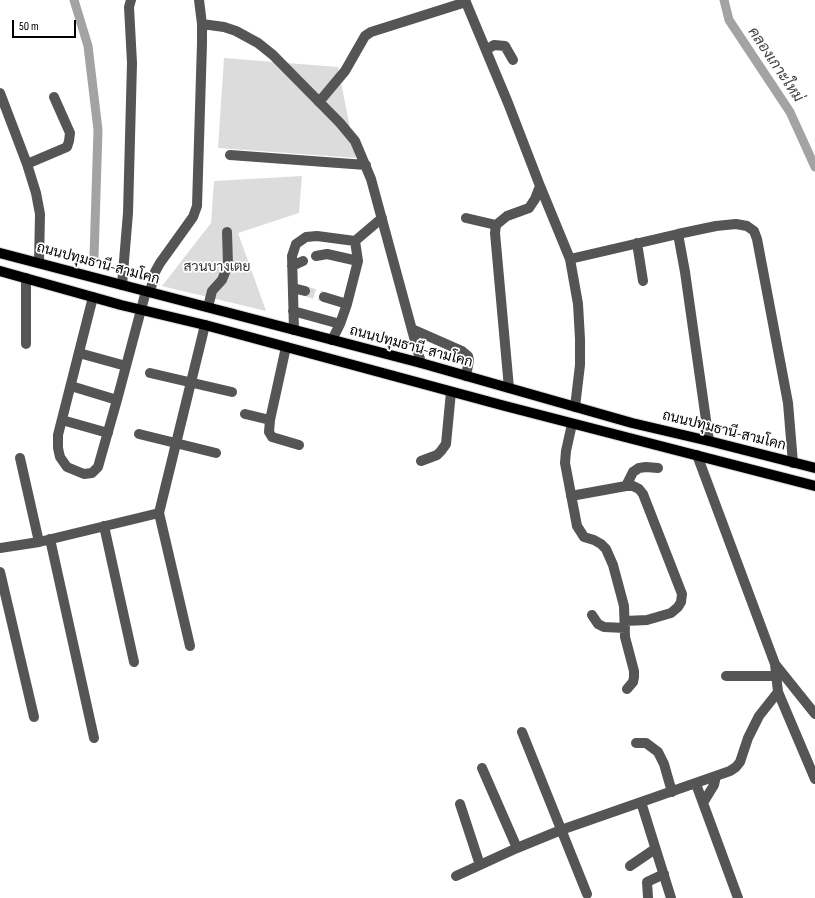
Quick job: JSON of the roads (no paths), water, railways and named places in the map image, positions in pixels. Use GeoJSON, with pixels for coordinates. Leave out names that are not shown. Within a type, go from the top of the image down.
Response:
{"type":"FeatureCollection","features":[{"type":"Feature","properties":{"kind":"main road","name":"ถนนปทุมธานี-สามโคก"},"geometry":{"type":"LineString","coordinates":[[0,253],[421,363],[632,423],[709,440],[815,468]]}},
{"type":"Feature","properties":{"kind":"main road"},"geometry":{"type":"LineString","coordinates":[[0,271],[141,310],[205,325],[572,424],[815,486]]}},
{"type":"Feature","properties":{"kind":"street"},"geometry":{"type":"LineString","coordinates":[[122,285],[128,213],[132,63],[129,7],[131,0]]}},
{"type":"Feature","properties":{"kind":"street"},"geometry":{"type":"LineString","coordinates":[[93,297],[58,435],[60,457],[67,467],[84,474],[92,473],[98,467],[118,400],[141,310],[155,272],[193,217],[197,206],[202,24],[199,0]]}},
{"type":"Feature","properties":{"kind":"street"},"geometry":{"type":"LineString","coordinates":[[319,102],[344,71],[365,36],[371,32],[466,1],[570,259],[578,304],[580,339],[580,364],[575,407]]}},
{"type":"Feature","properties":{"kind":"street"},"geometry":{"type":"LineString","coordinates":[[202,24],[224,27],[236,31],[258,43],[273,55],[340,123],[355,141],[371,179],[421,363]]}},
{"type":"Feature","properties":{"kind":"street"},"geometry":{"type":"LineString","coordinates":[[486,50],[494,45],[506,46],[513,60]]}},
{"type":"Feature","properties":{"kind":"street"},"geometry":{"type":"LineString","coordinates":[[0,93],[36,194],[40,214],[39,263]]}},
{"type":"Feature","properties":{"kind":"street"},"geometry":{"type":"LineString","coordinates":[[26,164],[67,147],[70,134],[54,97]]}},
{"type":"Feature","properties":{"kind":"street"},"geometry":{"type":"LineString","coordinates":[[230,155],[366,165]]}},
{"type":"Feature","properties":{"kind":"street"},"geometry":{"type":"LineString","coordinates":[[509,388],[495,233],[496,225],[507,216],[529,208],[535,199],[540,186]]}},
{"type":"Feature","properties":{"kind":"street"},"geometry":{"type":"LineString","coordinates":[[294,330],[292,256],[296,244],[306,237],[317,236],[355,241],[382,218]]}},
{"type":"Feature","properties":{"kind":"street"},"geometry":{"type":"LineString","coordinates":[[466,218],[496,225]]}},
{"type":"Feature","properties":{"kind":"street"},"geometry":{"type":"LineString","coordinates":[[570,259],[716,226],[736,224],[748,226],[754,231],[758,239],[788,403],[793,462]]}},
{"type":"Feature","properties":{"kind":"street"},"geometry":{"type":"LineString","coordinates":[[208,307],[212,291],[222,280],[228,265],[227,232]]}},
{"type":"Feature","properties":{"kind":"street"},"geometry":{"type":"LineString","coordinates":[[678,234],[685,272],[709,440]]}},
{"type":"Feature","properties":{"kind":"street"},"geometry":{"type":"LineString","coordinates":[[332,340],[340,324],[347,304],[358,261],[355,241]]}},
{"type":"Feature","properties":{"kind":"street"},"geometry":{"type":"LineString","coordinates":[[637,244],[643,281]]}},
{"type":"Feature","properties":{"kind":"street"},"geometry":{"type":"LineString","coordinates":[[316,256],[327,254],[358,261]]}},
{"type":"Feature","properties":{"kind":"street"},"geometry":{"type":"LineString","coordinates":[[292,266],[304,261]]}},
{"type":"Feature","properties":{"kind":"street"},"geometry":{"type":"LineString","coordinates":[[26,278],[26,344]]}},
{"type":"Feature","properties":{"kind":"street"},"geometry":{"type":"LineString","coordinates":[[292,288],[305,291]]}},
{"type":"Feature","properties":{"kind":"street"},"geometry":{"type":"LineString","coordinates":[[324,297],[347,304]]}},
{"type":"Feature","properties":{"kind":"street"},"geometry":{"type":"LineString","coordinates":[[293,311],[340,324]]}},
{"type":"Feature","properties":{"kind":"street"},"geometry":{"type":"LineString","coordinates":[[190,646],[159,513],[205,325]]}},
{"type":"Feature","properties":{"kind":"street"},"geometry":{"type":"LineString","coordinates":[[412,329],[462,351],[468,356],[469,360],[466,376]]}},
{"type":"Feature","properties":{"kind":"street"},"geometry":{"type":"LineString","coordinates":[[286,347],[270,420],[269,432],[272,437],[299,445]]}},
{"type":"Feature","properties":{"kind":"street"},"geometry":{"type":"LineString","coordinates":[[79,353],[126,366]]}},
{"type":"Feature","properties":{"kind":"street"},"geometry":{"type":"LineString","coordinates":[[150,373],[232,392]]}},
{"type":"Feature","properties":{"kind":"street"},"geometry":{"type":"LineString","coordinates":[[71,386],[118,400]]}},
{"type":"Feature","properties":{"kind":"street"},"geometry":{"type":"LineString","coordinates":[[421,461],[437,456],[446,444],[451,392]]}},
{"type":"Feature","properties":{"kind":"street"},"geometry":{"type":"LineString","coordinates":[[245,414],[270,420]]}},
{"type":"Feature","properties":{"kind":"street"},"geometry":{"type":"LineString","coordinates":[[62,420],[108,433]]}},
{"type":"Feature","properties":{"kind":"street"},"geometry":{"type":"LineString","coordinates":[[572,424],[565,463],[577,526],[584,537],[594,540],[606,549],[613,566],[624,606],[625,637],[634,677],[633,682],[627,689]]}},
{"type":"Feature","properties":{"kind":"street"},"geometry":{"type":"LineString","coordinates":[[139,434],[216,453]]}},
{"type":"Feature","properties":{"kind":"street"},"geometry":{"type":"LineString","coordinates":[[698,456],[775,664],[778,692],[815,778]]}},
{"type":"Feature","properties":{"kind":"street"},"geometry":{"type":"LineString","coordinates":[[20,458],[39,542]]}},
{"type":"Feature","properties":{"kind":"street"},"geometry":{"type":"LineString","coordinates":[[626,486],[633,472],[639,468],[658,468]]}},
{"type":"Feature","properties":{"kind":"street"},"geometry":{"type":"LineString","coordinates":[[572,496],[626,486],[633,486],[639,489],[643,494],[682,594],[681,602],[671,613],[647,620],[625,625],[604,627],[598,624],[592,615]]}},
{"type":"Feature","properties":{"kind":"street"},"geometry":{"type":"LineString","coordinates":[[0,548],[39,542],[159,513]]}},
{"type":"Feature","properties":{"kind":"street"},"geometry":{"type":"LineString","coordinates":[[104,526],[134,662]]}},
{"type":"Feature","properties":{"kind":"street"},"geometry":{"type":"LineString","coordinates":[[50,539],[94,738]]}},
{"type":"Feature","properties":{"kind":"street"},"geometry":{"type":"LineString","coordinates":[[0,572],[34,717]]}},
{"type":"Feature","properties":{"kind":"street"},"geometry":{"type":"LineString","coordinates":[[775,664],[811,700],[815,714]]}},
{"type":"Feature","properties":{"kind":"street"},"geometry":{"type":"LineString","coordinates":[[726,676],[776,676]]}},
{"type":"Feature","properties":{"kind":"street"},"geometry":{"type":"LineString","coordinates":[[456,876],[561,830],[730,772],[740,762],[752,727],[766,705],[778,692]]}},
{"type":"Feature","properties":{"kind":"street"},"geometry":{"type":"LineString","coordinates":[[522,732],[587,894]]}},
{"type":"Feature","properties":{"kind":"street"},"geometry":{"type":"LineString","coordinates":[[636,743],[646,742],[658,752],[664,764],[672,792]]}},
{"type":"Feature","properties":{"kind":"street"},"geometry":{"type":"LineString","coordinates":[[482,768],[517,848]]}},
{"type":"Feature","properties":{"kind":"street"},"geometry":{"type":"LineString","coordinates":[[703,803],[714,785],[716,776]]}},
{"type":"Feature","properties":{"kind":"street"},"geometry":{"type":"LineString","coordinates":[[696,784],[738,898]]}},
{"type":"Feature","properties":{"kind":"street"},"geometry":{"type":"LineString","coordinates":[[641,802],[671,898]]}},
{"type":"Feature","properties":{"kind":"street"},"geometry":{"type":"LineString","coordinates":[[460,804],[480,865]]}},
{"type":"Feature","properties":{"kind":"street"},"geometry":{"type":"LineString","coordinates":[[630,866],[655,848]]}},
{"type":"Feature","properties":{"kind":"street"},"geometry":{"type":"LineString","coordinates":[[648,896],[647,882],[664,874]]}},
{"type":"Feature","properties":{"kind":"waterway"},"geometry":{"type":"LineString","coordinates":[[74,0],[88,46],[98,130],[94,257]]}},
{"type":"Feature","properties":{"kind":"waterway","name":"คลองเกาะใหม่"},"geometry":{"type":"LineString","coordinates":[[724,0],[729,20],[790,112],[815,167]]}},
{"type":"Feature","properties":{"kind":"tunnel"},"geometry":{"type":"LineString","coordinates":[[305,291],[324,297]]}},
{"type":"Feature","properties":{"kind":"park label","name":"สวนบางเตย"},"geometry":{"type":"Point","coordinates":[217,267]}}]}
